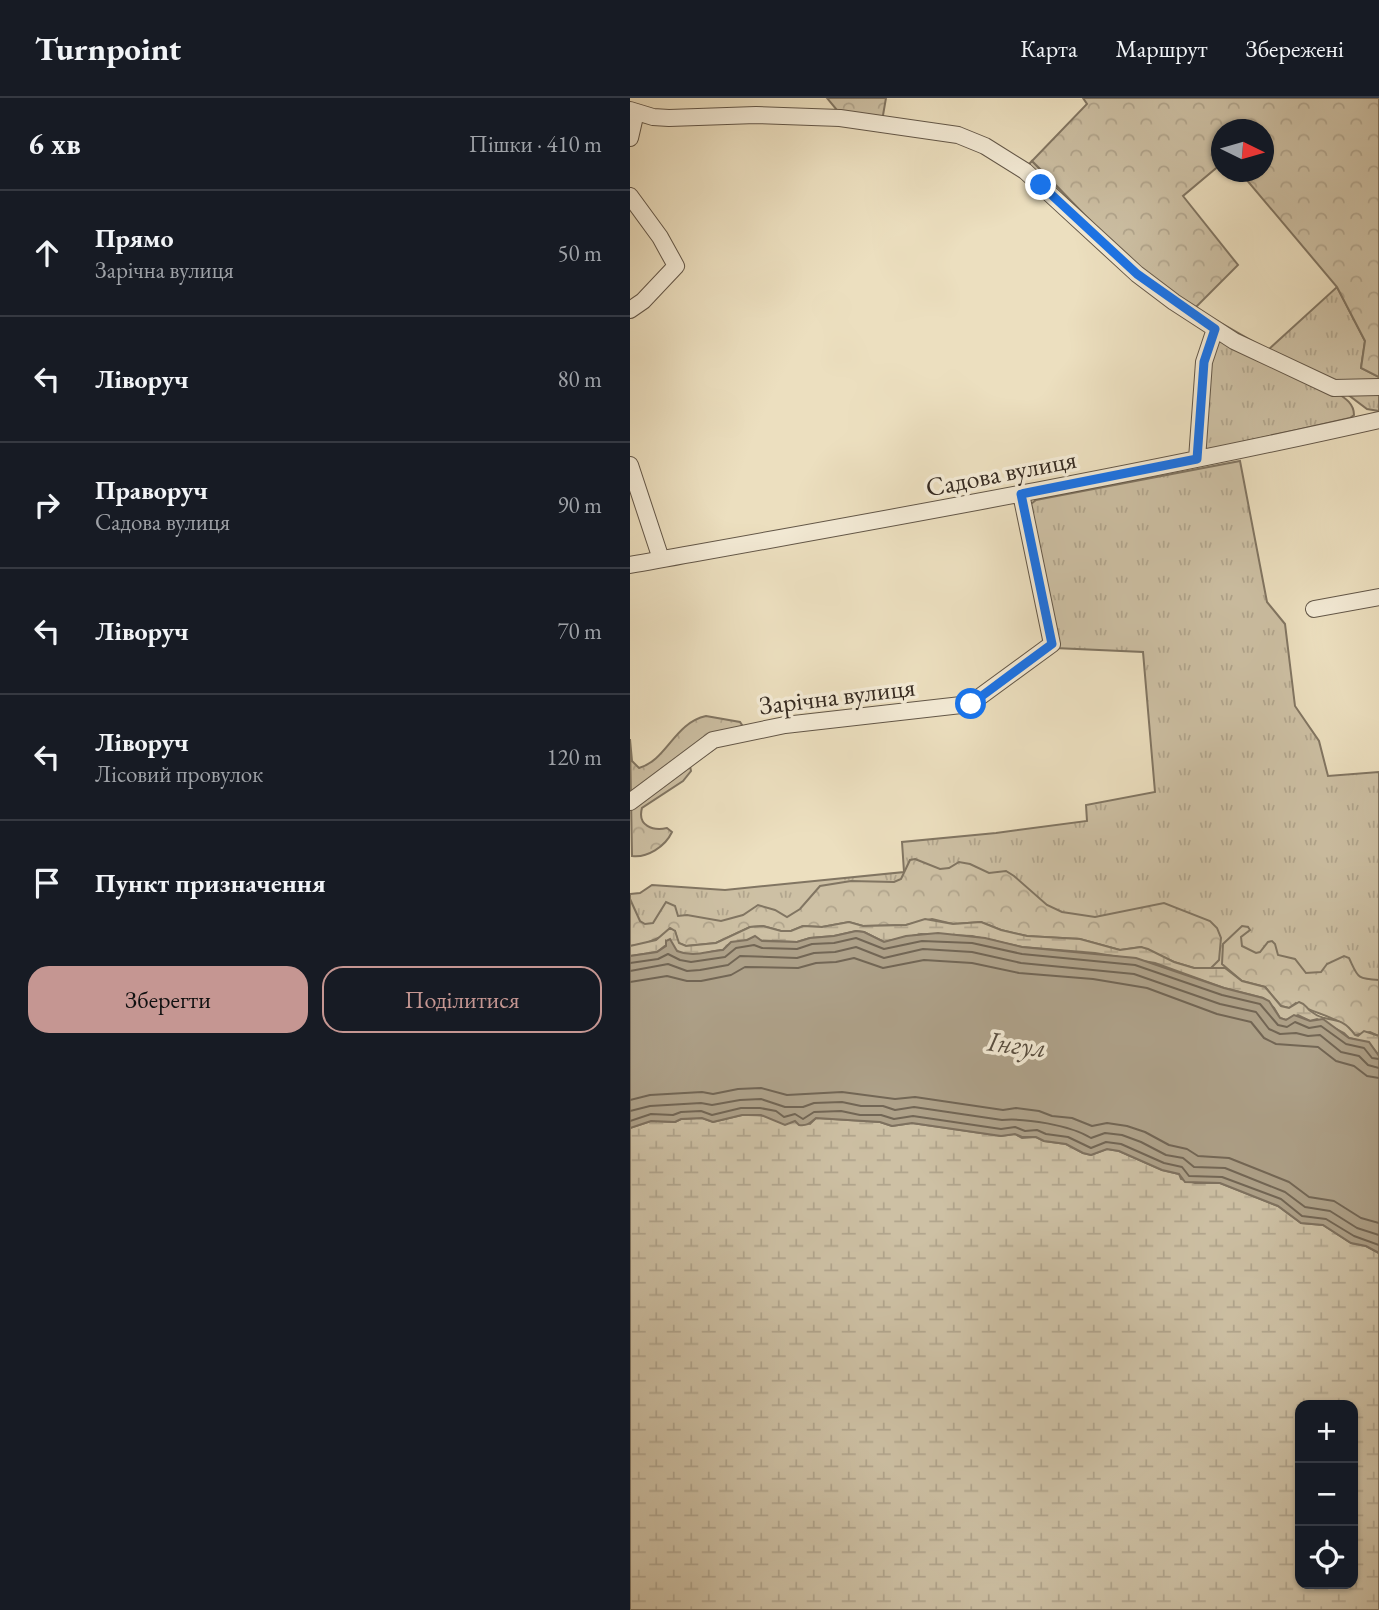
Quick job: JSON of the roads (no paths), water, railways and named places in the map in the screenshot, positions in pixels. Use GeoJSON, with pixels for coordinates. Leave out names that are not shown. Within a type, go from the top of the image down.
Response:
{"type":"FeatureCollection","features":[{"type":"Feature","properties":{"kind":"street"},"geometry":{"type":"LineString","coordinates":[[630,138],[633,111],[669,118],[757,115],[840,118],[958,135],[985,146],[1025,171],[1137,274],[1215,329],[1254,351],[1334,388],[1379,387]]}},
{"type":"Feature","properties":{"kind":"street"},"geometry":{"type":"LineString","coordinates":[[630,196],[660,237],[676,267],[643,301],[630,310]]}},
{"type":"Feature","properties":{"kind":"street"},"geometry":{"type":"LineString","coordinates":[[1197,459],[1204,362],[1215,329]]}},
{"type":"Feature","properties":{"kind":"street","name":"Садова вулиця"},"geometry":{"type":"LineString","coordinates":[[630,565],[1021,494],[1379,420]]}},
{"type":"Feature","properties":{"kind":"street"},"geometry":{"type":"LineString","coordinates":[[630,465],[661,559]]}},
{"type":"Feature","properties":{"kind":"street","name":"Зарічна вулиця"},"geometry":{"type":"LineString","coordinates":[[630,802],[713,740],[785,725],[971,704],[1052,644],[1021,494]]}},
{"type":"Feature","properties":{"kind":"street"},"geometry":{"type":"LineString","coordinates":[[1314,609],[1379,597]]}},
{"type":"Feature","properties":{"kind":"water","name":"Інгул"},"geometry":{"type":"Polygon","coordinates":[[[856,931],[884,942],[906,936],[938,933],[985,938],[1022,947],[1136,958],[1224,988],[1263,998],[1269,1001],[1280,1018],[1286,1020],[1294,1015],[1310,1021],[1323,1019],[1349,1038],[1369,1042],[1379,1056],[1379,1253],[1366,1246],[1351,1243],[1323,1225],[1301,1223],[1278,1206],[1220,1183],[1185,1182],[1179,1174],[1162,1170],[1119,1151],[1107,1149],[1091,1155],[1066,1144],[1036,1137],[1015,1134],[1001,1136],[912,1123],[892,1126],[880,1122],[816,1118],[805,1125],[799,1125],[795,1121],[785,1125],[761,1115],[742,1115],[713,1122],[702,1118],[675,1122],[651,1121],[630,1128],[630,956],[657,952],[666,946],[666,941],[670,939],[677,951],[695,954],[723,950],[731,942],[755,936],[762,941],[797,942],[856,931]]]}}]}
